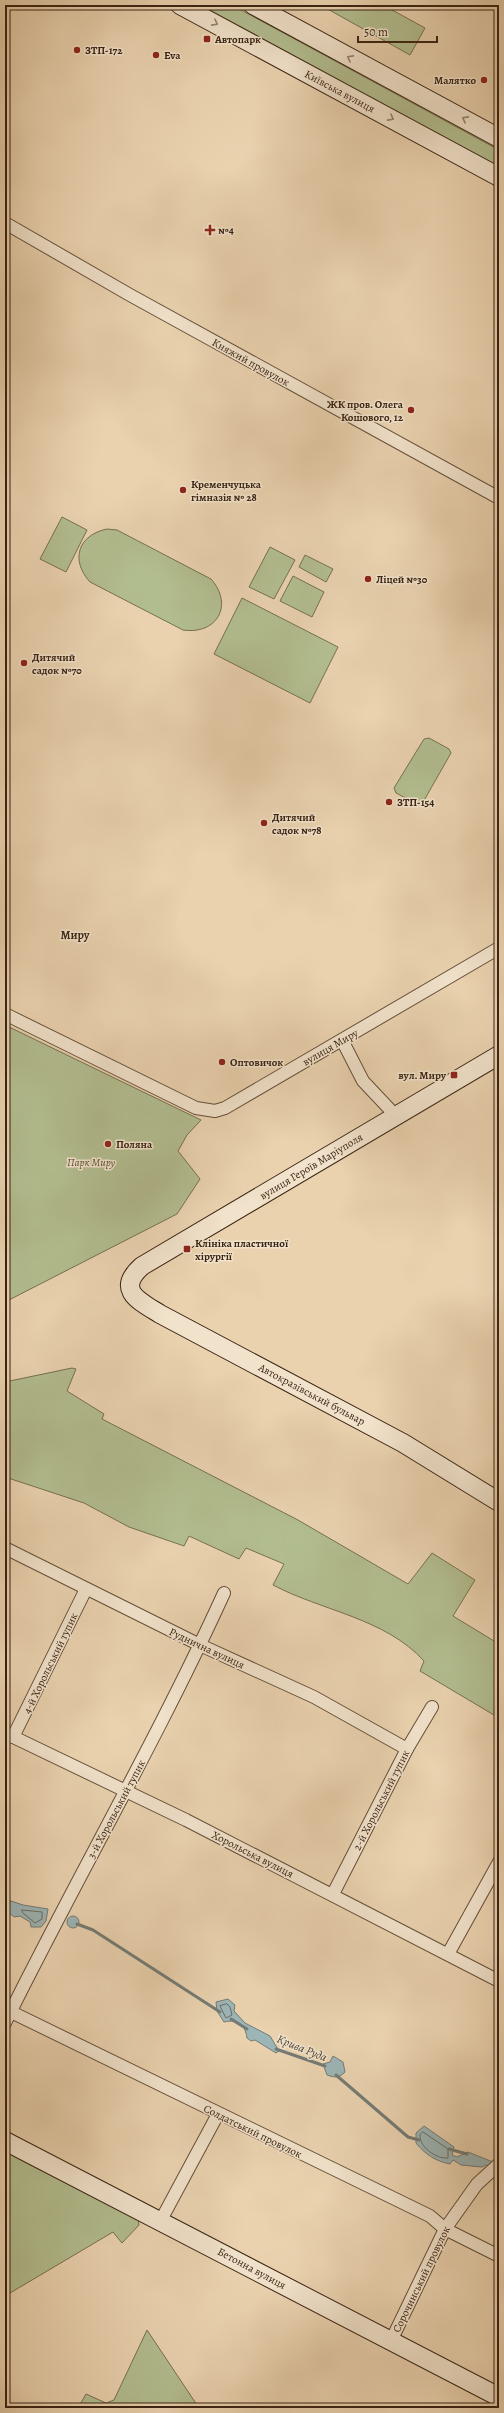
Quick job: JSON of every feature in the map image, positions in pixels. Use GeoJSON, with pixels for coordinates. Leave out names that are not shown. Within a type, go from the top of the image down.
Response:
{"type":"FeatureCollection","features":[{"type":"Feature","properties":{"kind":"street","name":"Київська вулиця"},"geometry":{"type":"LineString","coordinates":[[180,5],[499,177]]}},
{"type":"Feature","properties":{"kind":"street"},"geometry":{"type":"LineString","coordinates":[[253,5],[499,138]]}},
{"type":"Feature","properties":{"kind":"street","name":"Княжий провулок"},"geometry":{"type":"LineString","coordinates":[[5,223],[130,295],[499,498]]}},
{"type":"Feature","properties":{"kind":"street","name":"вулиця Миру"},"geometry":{"type":"LineString","coordinates":[[5,1014],[196,1108],[215,1111],[225,1108],[499,948]]}},
{"type":"Feature","properties":{"kind":"street"},"geometry":{"type":"LineString","coordinates":[[342,1040],[363,1081],[396,1116]]}},
{"type":"Feature","properties":{"kind":"street","name":"вулиця Героїв Маріуполя"},"geometry":{"type":"LineString","coordinates":[[129,1285],[134,1273],[142,1266],[499,1055]]}},
{"type":"Feature","properties":{"kind":"street","name":"Автокразівський бульвар"},"geometry":{"type":"LineString","coordinates":[[129,1285],[130,1291],[137,1300],[160,1314],[403,1443],[499,1502]]}},
{"type":"Feature","properties":{"kind":"street","name":"Руднична вулиця"},"geometry":{"type":"LineString","coordinates":[[5,1548],[200,1645],[314,1697],[408,1749]]}},
{"type":"Feature","properties":{"kind":"street","name":"4-й Хорольський тупик"},"geometry":{"type":"LineString","coordinates":[[9,1735],[86,1588]]}},
{"type":"Feature","properties":{"kind":"street","name":"3-й Хорольський тупик"},"geometry":{"type":"LineString","coordinates":[[7,2015],[60,1913],[126,1793],[200,1645],[224,1593]]}},
{"type":"Feature","properties":{"kind":"street","name":"2-й Хорольський тупик"},"geometry":{"type":"LineString","coordinates":[[333,1894],[408,1749],[432,1707]]}},
{"type":"Feature","properties":{"kind":"street","name":"Хорольська вулиця"},"geometry":{"type":"LineString","coordinates":[[9,1735],[126,1793],[186,1820],[333,1894],[499,1981]]}},
{"type":"Feature","properties":{"kind":"street"},"geometry":{"type":"LineString","coordinates":[[448,1954],[499,1862]]}},
{"type":"Feature","properties":{"kind":"street","name":"Солдатський провулок"},"geometry":{"type":"LineString","coordinates":[[7,2015],[430,2216],[445,2229],[499,2256]]}},
{"type":"Feature","properties":{"kind":"street"},"geometry":{"type":"LineString","coordinates":[[161,2220],[218,2114]]}},
{"type":"Feature","properties":{"kind":"street","name":"Бетонна вулиця"},"geometry":{"type":"LineString","coordinates":[[5,2141],[161,2220],[499,2396]]}},
{"type":"Feature","properties":{"kind":"street","name":"Сорочинський провулок"},"geometry":{"type":"LineString","coordinates":[[391,2341],[445,2229],[477,2184],[499,2164]]}},
{"type":"Feature","properties":{"kind":"green space"},"geometry":{"type":"Polygon","coordinates":[[[196,5],[232,5],[499,150],[499,169],[196,5]]]}},
{"type":"Feature","properties":{"kind":"green space"},"geometry":{"type":"Polygon","coordinates":[[[325,5],[383,5],[425,28],[410,55],[324,7],[325,5]]]}},
{"type":"Feature","properties":{"kind":"green space"},"geometry":{"type":"Polygon","coordinates":[[[62,517],[87,530],[66,572],[40,559],[62,517]]]}},
{"type":"Feature","properties":{"kind":"green space"},"geometry":{"type":"Polygon","coordinates":[[[107,529],[117,530],[211,579],[218,589],[221,599],[221,608],[213,623],[205,628],[183,630],[90,582],[80,565],[80,550],[89,537],[97,532],[107,529]]]}},
{"type":"Feature","properties":{"kind":"green space"},"geometry":{"type":"Polygon","coordinates":[[[270,547],[295,560],[274,599],[249,587],[270,547]]]}},
{"type":"Feature","properties":{"kind":"green space"},"geometry":{"type":"Polygon","coordinates":[[[305,555],[333,569],[326,582],[299,567],[305,555]]]}},
{"type":"Feature","properties":{"kind":"green space"},"geometry":{"type":"Polygon","coordinates":[[[293,576],[324,592],[312,617],[280,601],[293,576]]]}},
{"type":"Feature","properties":{"kind":"green space"},"geometry":{"type":"Polygon","coordinates":[[[242,598],[338,647],[310,703],[214,654],[242,598]]]}},
{"type":"Feature","properties":{"kind":"green space"},"geometry":{"type":"Polygon","coordinates":[[[429,738],[449,749],[451,753],[422,804],[419,805],[396,793],[394,788],[424,739],[429,738]]]}},
{"type":"Feature","properties":{"kind":"green space","name":"Парк Миру"},"geometry":{"type":"Polygon","coordinates":[[[5,1025],[201,1120],[187,1135],[178,1151],[200,1179],[177,1214],[5,1302],[5,1025]]]}},
{"type":"Feature","properties":{"kind":"green space"},"geometry":{"type":"Polygon","coordinates":[[[72,1368],[76,1369],[67,1391],[104,1414],[102,1419],[298,1520],[408,1584],[432,1553],[475,1580],[453,1616],[499,1644],[499,1718],[420,1671],[424,1661],[408,1646],[391,1635],[372,1625],[292,1594],[273,1585],[284,1564],[246,1548],[239,1559],[189,1536],[184,1546],[129,1527],[84,1503],[5,1477],[5,1382],[72,1368]]]}},
{"type":"Feature","properties":{"kind":"green space"},"geometry":{"type":"Polygon","coordinates":[[[5,2150],[138,2219],[139,2225],[122,2243],[113,2232],[5,2296],[5,2150]]]}},
{"type":"Feature","properties":{"kind":"green space"},"geometry":{"type":"Polygon","coordinates":[[[147,2330],[199,2408],[78,2408],[86,2394],[106,2403],[114,2400],[147,2330]]]}},
{"type":"Feature","properties":{"kind":"water"},"geometry":{"type":"Polygon","coordinates":[[[5,1899],[23,1905],[48,1909],[46,1921],[41,1927],[31,1927],[30,1922],[20,1916],[14,1917],[5,1909],[5,1899]]]}},
{"type":"Feature","properties":{"kind":"water"},"geometry":{"type":"Polygon","coordinates":[[[71,1916],[75,1916],[79,1922],[75,1928],[71,1928],[67,1924],[67,1920],[71,1916]]]}},
{"type":"Feature","properties":{"kind":"water"},"geometry":{"type":"Polygon","coordinates":[[[228,1999],[235,2005],[234,2011],[245,2023],[270,2036],[279,2051],[276,2053],[255,2040],[251,2041],[247,2038],[243,2026],[237,2022],[224,2022],[217,2011],[216,2002],[228,1999]]]}},
{"type":"Feature","properties":{"kind":"water"},"geometry":{"type":"Polygon","coordinates":[[[333,2056],[343,2062],[345,2072],[337,2077],[327,2075],[323,2064],[330,2062],[333,2056]]]}},
{"type":"Feature","properties":{"kind":"water"},"geometry":{"type":"Polygon","coordinates":[[[424,2126],[454,2147],[452,2155],[457,2157],[468,2152],[493,2162],[490,2167],[486,2165],[482,2167],[461,2165],[453,2160],[450,2164],[435,2159],[427,2154],[416,2143],[416,2133],[424,2126]]]}},
{"type":"Feature","properties":{"kind":"waterway","name":"Крива Руда"},"geometry":{"type":"LineString","coordinates":[[77,1924],[93,1930],[220,2012]]}},
{"type":"Feature","properties":{"kind":"waterway","name":"Крива Руда"},"geometry":{"type":"LineString","coordinates":[[231,2019],[247,2029]]}},
{"type":"Feature","properties":{"kind":"waterway","name":"Крива Руда"},"geometry":{"type":"LineString","coordinates":[[276,2049],[325,2066]]}},
{"type":"Feature","properties":{"kind":"waterway","name":"Крива Руда"},"geometry":{"type":"LineString","coordinates":[[336,2075],[408,2137],[419,2140]]}},
{"type":"Feature","properties":{"kind":"waterway","name":"Крива Руда"},"geometry":{"type":"LineString","coordinates":[[449,2149],[467,2154]]}},
{"type":"Feature","properties":{"kind":"place","name":"Автопарк"},"geometry":{"type":"Point","coordinates":[207,39]}},
{"type":"Feature","properties":{"kind":"place","name":"ЗТП-172"},"geometry":{"type":"Point","coordinates":[77,50]}},
{"type":"Feature","properties":{"kind":"place","name":"Eva"},"geometry":{"type":"Point","coordinates":[156,55]}},
{"type":"Feature","properties":{"kind":"place","name":"Малятко"},"geometry":{"type":"Point","coordinates":[484,80]}},
{"type":"Feature","properties":{"kind":"place","name":"№4"},"geometry":{"type":"Point","coordinates":[210,230]}},
{"type":"Feature","properties":{"kind":"place","name":"ЖК пров. Олега Кошового, 12"},"geometry":{"type":"Point","coordinates":[411,410]}},
{"type":"Feature","properties":{"kind":"place","name":"Кременчуцька гімназія № 28"},"geometry":{"type":"Point","coordinates":[183,490]}},
{"type":"Feature","properties":{"kind":"place","name":"Ліцей №30"},"geometry":{"type":"Point","coordinates":[368,579]}},
{"type":"Feature","properties":{"kind":"place","name":"Дитячий садок №70"},"geometry":{"type":"Point","coordinates":[24,663]}},
{"type":"Feature","properties":{"kind":"place","name":"ЗТП-154"},"geometry":{"type":"Point","coordinates":[389,802]}},
{"type":"Feature","properties":{"kind":"place","name":"Дитячий садок №78"},"geometry":{"type":"Point","coordinates":[264,823]}},
{"type":"Feature","properties":{"kind":"place","name":"Оптовичок"},"geometry":{"type":"Point","coordinates":[222,1062]}},
{"type":"Feature","properties":{"kind":"place","name":"вул. Миру"},"geometry":{"type":"Point","coordinates":[454,1075]}},
{"type":"Feature","properties":{"kind":"place","name":"Поляна"},"geometry":{"type":"Point","coordinates":[108,1144]}},
{"type":"Feature","properties":{"kind":"place","name":"Клініка пластичної хірургії"},"geometry":{"type":"Point","coordinates":[187,1249]}},
{"type":"Feature","properties":{"kind":"district","name":"Миру"},"geometry":{"type":"Point","coordinates":[75,935]}}]}
